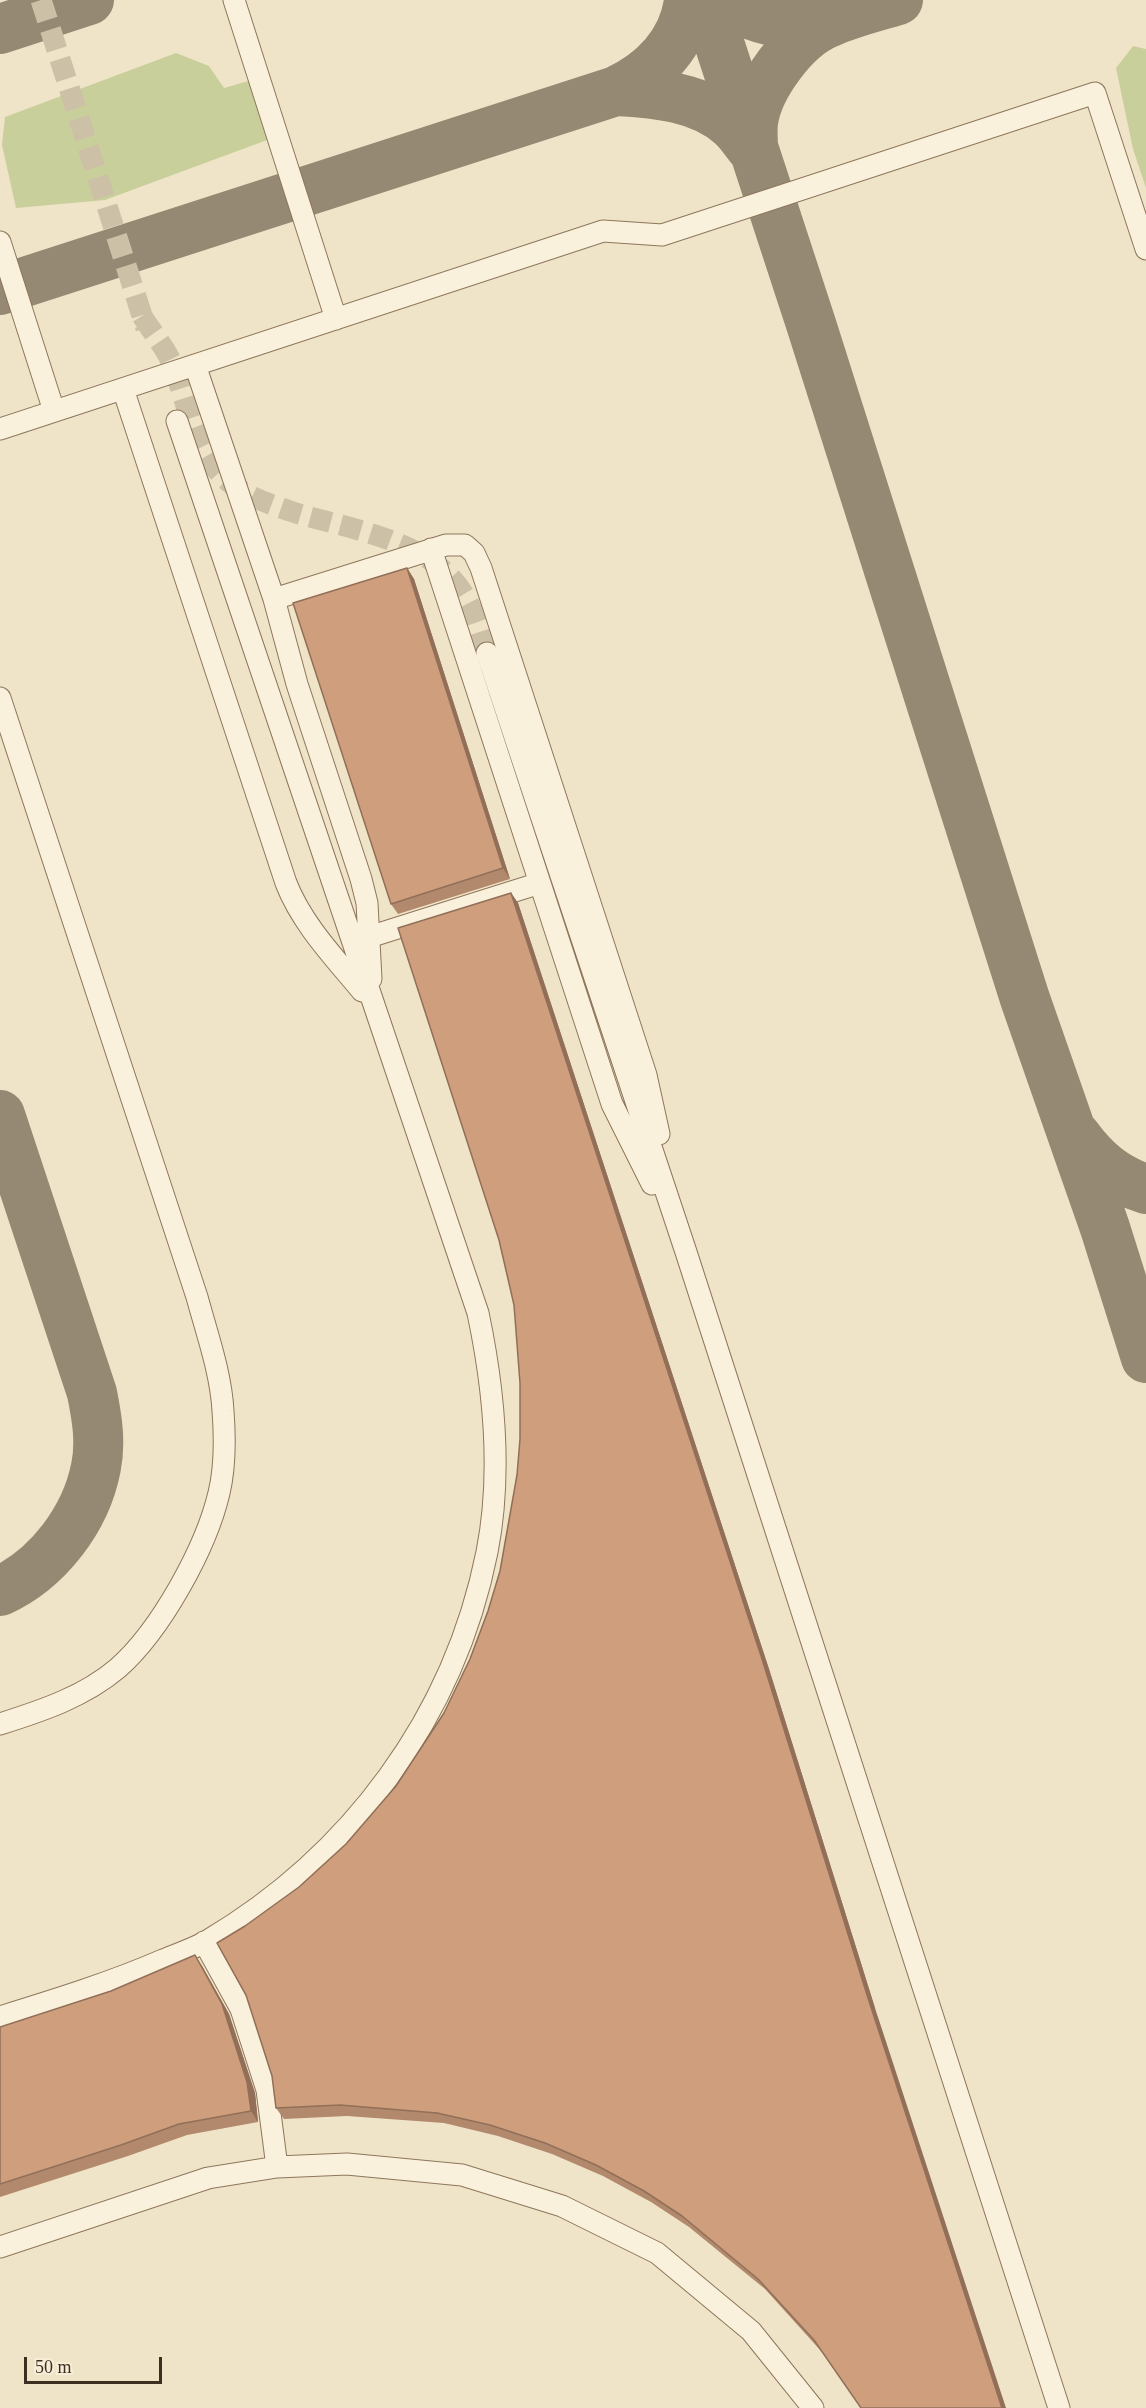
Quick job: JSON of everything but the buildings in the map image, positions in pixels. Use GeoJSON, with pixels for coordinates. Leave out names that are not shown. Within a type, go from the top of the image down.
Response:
{"type":"FeatureCollection","features":[{"type":"Feature","properties":{"kind":"lane"},"geometry":{"type":"LineString","coordinates":[[234,0],[336,319]]}},
{"type":"Feature","properties":{"kind":"lane"},"geometry":{"type":"LineString","coordinates":[[0,429],[603,231],[662,235],[1095,93],[1146,249]]}},
{"type":"Feature","properties":{"kind":"lane"},"geometry":{"type":"LineString","coordinates":[[0,242],[54,411]]}},
{"type":"Feature","properties":{"kind":"lane"},"geometry":{"type":"LineString","coordinates":[[195,364],[274,599],[297,684],[361,879],[367,903],[372,1003]]}},
{"type":"Feature","properties":{"kind":"lane"},"geometry":{"type":"LineString","coordinates":[[123,389],[294,903],[308,925],[372,1003]]}},
{"type":"Feature","properties":{"kind":"lane"},"geometry":{"type":"LineString","coordinates":[[0,2018],[120,1978],[204,1942],[255,1910],[311,1866],[356,1820],[393,1769],[434,1705],[458,1653],[474,1604],[487,1550],[493,1501],[494,1428],[489,1368],[478,1313],[177,421]]}},
{"type":"Feature","properties":{"kind":"lane"},"geometry":{"type":"LineString","coordinates":[[274,599],[446,545],[465,545],[474,553],[481,568],[646,1075],[686,1252]]}},
{"type":"Feature","properties":{"kind":"lane"},"geometry":{"type":"LineString","coordinates":[[431,549],[612,1104],[686,1252]]}},
{"type":"Feature","properties":{"kind":"lane"},"geometry":{"type":"LineString","coordinates":[[487,653],[686,1252],[1059,2408]]}},
{"type":"Feature","properties":{"kind":"lane"},"geometry":{"type":"LineString","coordinates":[[0,698],[197,1297],[217,1370],[223,1410],[224,1452],[220,1491],[210,1522],[175,1594],[139,1646],[117,1669],[86,1690],[51,1708],[0,1724]]}},
{"type":"Feature","properties":{"kind":"lane"},"geometry":{"type":"LineString","coordinates":[[369,937],[540,883]]}},
{"type":"Feature","properties":{"kind":"lane"},"geometry":{"type":"LineString","coordinates":[[204,1942],[241,2010],[264,2080],[277,2167]]}},
{"type":"Feature","properties":{"kind":"lane"},"geometry":{"type":"LineString","coordinates":[[0,2247],[208,2178],[277,2167],[347,2164],[462,2175],[562,2206],[657,2253],[750,2331],[813,2408]]}},
{"type":"Feature","properties":{"kind":"green space"},"geometry":{"type":"Polygon","coordinates":[[[1133,46],[1146,49],[1146,188],[1133,149],[1116,68],[1133,46]]]}},
{"type":"Feature","properties":{"kind":"green space"},"geometry":{"type":"Polygon","coordinates":[[[176,53],[209,66],[224,88],[259,78],[278,136],[105,200],[16,208],[2,145],[5,117],[176,53]]]}},
{"type":"Feature","properties":{"kind":"taxiway"},"geometry":{"type":"LineString","coordinates":[[0,29],[89,0]]}},
{"type":"Feature","properties":{"kind":"taxiway"},"geometry":{"type":"LineString","coordinates":[[0,290],[616,91],[642,76],[665,55],[681,30],[689,0]]}},
{"type":"Feature","properties":{"kind":"taxiway"},"geometry":{"type":"LineString","coordinates":[[705,0],[811,324],[1025,999],[1105,1228],[1146,1358]]}},
{"type":"Feature","properties":{"kind":"taxiway"},"geometry":{"type":"LineString","coordinates":[[726,0],[749,14],[774,21],[800,24],[826,23]]}},
{"type":"Feature","properties":{"kind":"taxiway"},"geometry":{"type":"LineString","coordinates":[[616,91],[662,95],[706,108],[732,125],[753,150],[756,108],[770,79],[791,51],[803,39],[828,23],[898,0]]}},
{"type":"Feature","properties":{"kind":"taxiway"},"geometry":{"type":"LineString","coordinates":[[0,1115],[92,1393],[98,1439],[96,1467],[91,1486],[74,1523],[49,1556],[34,1570],[0,1591]]}},
{"type":"Feature","properties":{"kind":"taxiway"},"geometry":{"type":"LineString","coordinates":[[1076,1136],[1106,1169],[1146,1189]]}},
{"type":"Feature","properties":{"kind":"tunnel"},"geometry":{"type":"LineString","coordinates":[[41,0],[146,328]]}},
{"type":"Feature","properties":{"kind":"tunnel"},"geometry":{"type":"LineString","coordinates":[[142,316],[170,359],[198,439],[205,453],[223,477],[239,489],[267,503],[391,540],[434,563],[452,579],[466,598],[487,653]]}}]}
